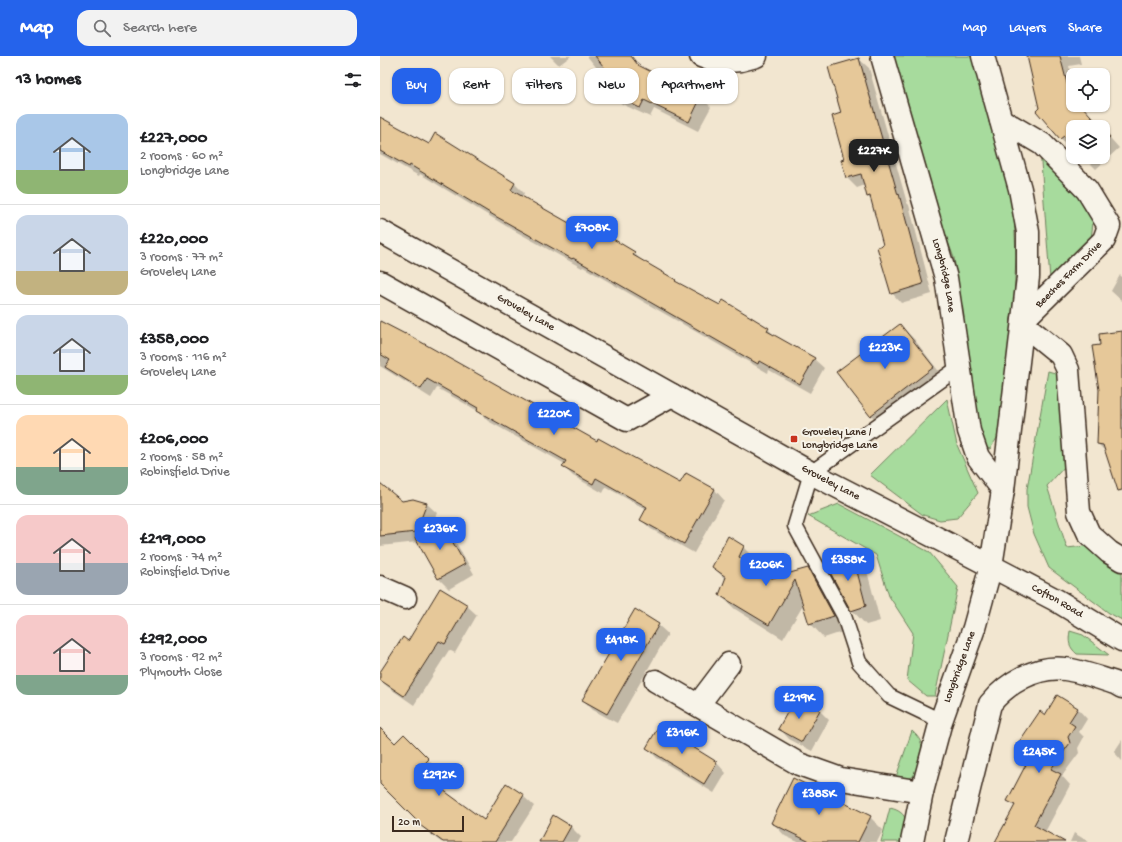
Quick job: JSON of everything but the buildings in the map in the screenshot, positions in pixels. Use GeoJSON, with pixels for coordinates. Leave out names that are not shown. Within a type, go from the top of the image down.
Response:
{"type":"FeatureCollection","features":[{"type":"Feature","properties":{"kind":"street"},"geometry":{"type":"LineString","coordinates":[[701,56],[717,62],[741,60],[756,56]]}},
{"type":"Feature","properties":{"kind":"street","name":"Longbridge Lane"},"geometry":{"type":"LineString","coordinates":[[882,56],[946,278],[958,368],[969,431],[978,457],[1003,490]]}},
{"type":"Feature","properties":{"kind":"street","name":"Longbridge Lane"},"geometry":{"type":"LineString","coordinates":[[912,842],[922,792],[941,721],[974,628],[991,566],[1003,490],[1028,277],[1028,232],[1020,189],[982,56]]}},
{"type":"Feature","properties":{"kind":"street","name":"Beeches Farm Drive"},"geometry":{"type":"LineString","coordinates":[[1000,120],[1042,144],[1087,190],[1115,228],[1023,322]]}},
{"type":"Feature","properties":{"kind":"street","name":"Groveley Lane"},"geometry":{"type":"LineString","coordinates":[[380,231],[811,473],[991,566]]}},
{"type":"Feature","properties":{"kind":"street"},"geometry":{"type":"LineString","coordinates":[[380,282],[627,420],[672,394]]}},
{"type":"Feature","properties":{"kind":"street"},"geometry":{"type":"LineString","coordinates":[[1023,322],[1061,355],[1068,370],[1079,512],[1089,534],[1109,552],[1122,560]]}},
{"type":"Feature","properties":{"kind":"street","name":"Cofton Road"},"geometry":{"type":"LineString","coordinates":[[991,566],[1056,600],[1122,640]]}},
{"type":"Feature","properties":{"kind":"street"},"geometry":{"type":"LineString","coordinates":[[380,589],[405,598]]}},
{"type":"Feature","properties":{"kind":"street"},"geometry":{"type":"LineString","coordinates":[[698,705],[729,664]]}},
{"type":"Feature","properties":{"kind":"street"},"geometry":{"type":"LineString","coordinates":[[956,842],[990,704],[1008,686],[1042,669],[1064,669],[1115,683],[1122,687]]}},
{"type":"Feature","properties":{"kind":"street"},"geometry":{"type":"LineString","coordinates":[[656,681],[799,764],[841,779],[922,792]]}},
{"type":"Feature","properties":{"kind":"lane"},"geometry":{"type":"LineString","coordinates":[[941,721],[889,696],[859,662],[844,616],[795,526],[811,473],[958,368]]}},
{"type":"Feature","properties":{"kind":"green space"},"geometry":{"type":"Polygon","coordinates":[[[893,56],[971,56],[999,139],[1014,213],[1016,256],[1011,363],[997,438],[990,449],[983,446],[971,381],[954,258],[940,220],[893,56]]]}},
{"type":"Feature","properties":{"kind":"green space"},"geometry":{"type":"Polygon","coordinates":[[[1040,149],[1094,213],[1091,240],[1050,279],[1040,149]]]}},
{"type":"Feature","properties":{"kind":"green space"},"geometry":{"type":"Polygon","coordinates":[[[1048,371],[1062,375],[1066,465],[1047,486],[1067,548],[1085,546],[1122,569],[1122,620],[1109,613],[1049,568],[1034,534],[1027,507],[1027,489],[1048,371]]]}},
{"type":"Feature","properties":{"kind":"green space"},"geometry":{"type":"Polygon","coordinates":[[[947,399],[957,445],[978,493],[957,518],[940,520],[923,515],[870,475],[947,399]]]}},
{"type":"Feature","properties":{"kind":"green space"},"geometry":{"type":"Polygon","coordinates":[[[839,504],[929,552],[958,587],[935,696],[926,696],[907,680],[913,633],[889,596],[876,555],[808,516],[839,504]]]}},
{"type":"Feature","properties":{"kind":"green space"},"geometry":{"type":"Polygon","coordinates":[[[1070,631],[1083,635],[1109,655],[1077,654],[1072,649],[1070,644],[1070,631]]]}},
{"type":"Feature","properties":{"kind":"green space"},"geometry":{"type":"Polygon","coordinates":[[[912,731],[917,736],[922,746],[922,756],[917,775],[907,779],[896,777],[912,731]]]}},
{"type":"Feature","properties":{"kind":"green space"},"geometry":{"type":"Polygon","coordinates":[[[890,808],[901,813],[906,820],[906,842],[881,842],[890,808]]]}},
{"type":"Feature","properties":{"kind":"place","name":"Groveley Lane / Longbridge Lane"},"geometry":{"type":"Point","coordinates":[794,439]}}]}
